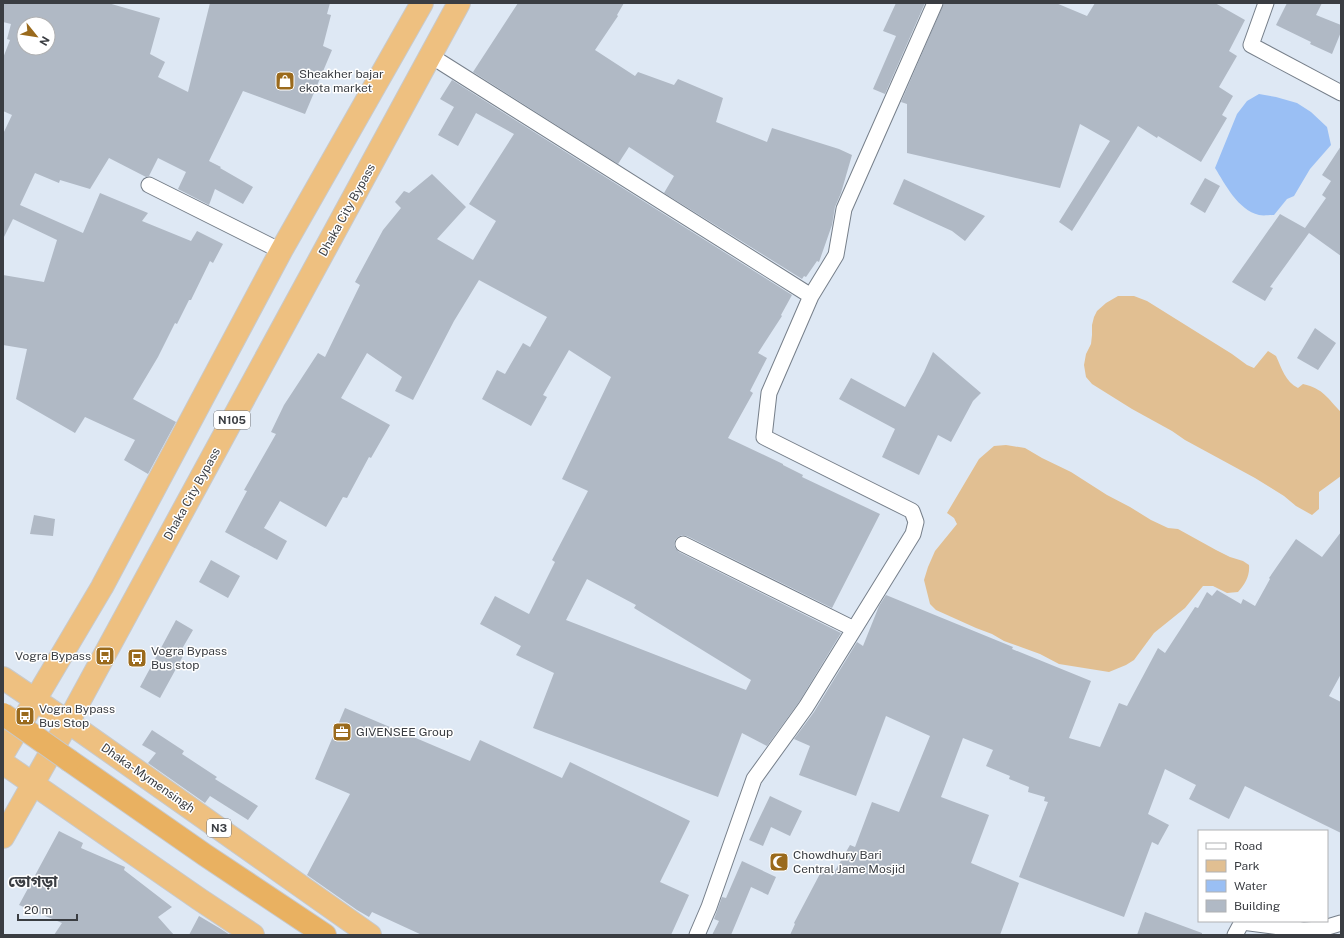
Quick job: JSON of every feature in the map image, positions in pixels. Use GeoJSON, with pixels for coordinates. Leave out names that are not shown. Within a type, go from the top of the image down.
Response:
{"type":"FeatureCollection","features":[{"type":"Feature","properties":{"kind":"highway"},"geometry":{"type":"LineString","coordinates":[[3,754],[102,587],[281,251],[422,3]]}},
{"type":"Feature","properties":{"kind":"highway","name":"Dhaka City Bypass"},"geometry":{"type":"LineString","coordinates":[[3,837],[68,722],[460,3]]}},
{"type":"Feature","properties":{"kind":"highway","name":"Dhaka-Mymensingh"},"geometry":{"type":"LineString","coordinates":[[3,678],[68,722],[370,935]]}},
{"type":"Feature","properties":{"kind":"highway"},"geometry":{"type":"LineString","coordinates":[[3,714],[205,855],[325,935]]}},
{"type":"Feature","properties":{"kind":"highway"},"geometry":{"type":"LineString","coordinates":[[3,763],[253,935]]}},
{"type":"Feature","properties":{"kind":"street"},"geometry":{"type":"LineString","coordinates":[[697,935],[709,907],[754,779],[806,707],[912,534],[916,522],[912,510],[764,437],[769,393],[811,296],[836,255],[844,209],[935,3]]}},
{"type":"Feature","properties":{"kind":"street"},"geometry":{"type":"LineString","coordinates":[[1266,3],[1252,45],[1341,93]]}},
{"type":"Feature","properties":{"kind":"street"},"geometry":{"type":"LineString","coordinates":[[431,56],[811,296]]}},
{"type":"Feature","properties":{"kind":"street"},"geometry":{"type":"LineString","coordinates":[[149,185],[281,251]]}},
{"type":"Feature","properties":{"kind":"street"},"geometry":{"type":"LineString","coordinates":[[683,544],[854,629]]}},
{"type":"Feature","properties":{"kind":"street"},"geometry":{"type":"LineString","coordinates":[[1235,935],[1242,922],[1303,930],[1321,929],[1341,923]]}},
{"type":"Feature","properties":{"kind":"green space"},"geometry":{"type":"Polygon","coordinates":[[[1118,296],[1134,296],[1147,301],[1254,368],[1268,351],[1276,356],[1284,374],[1290,382],[1298,388],[1303,384],[1310,386],[1321,391],[1328,398],[1341,412],[1341,476],[1319,492],[1319,509],[1312,515],[1255,478],[1185,440],[1092,384],[1086,377],[1084,365],[1086,354],[1091,344],[1094,317],[1097,311],[1106,303],[1118,296]]]}},
{"type":"Feature","properties":{"kind":"green space"},"geometry":{"type":"Polygon","coordinates":[[[1006,445],[1025,448],[1071,472],[1107,495],[1151,520],[1168,528],[1178,529],[1230,557],[1243,561],[1249,565],[1249,573],[1245,583],[1238,592],[1227,593],[1213,586],[1203,586],[1185,608],[1154,633],[1134,660],[1109,672],[1059,664],[1040,654],[1004,641],[992,634],[936,610],[930,604],[924,580],[935,551],[957,524],[954,518],[947,513],[979,459],[994,446],[1006,445]]]}},
{"type":"Feature","properties":{"kind":"water"},"geometry":{"type":"Polygon","coordinates":[[[1259,94],[1297,103],[1311,112],[1327,127],[1331,145],[1310,169],[1294,196],[1287,199],[1274,215],[1259,215],[1245,208],[1233,196],[1215,168],[1237,114],[1247,101],[1259,94]]]}},
{"type":"Feature","properties":{"kind":"building"},"geometry":{"type":"Polygon","coordinates":[[[3,3],[108,3],[160,18],[150,54],[165,62],[158,77],[188,92],[210,3],[330,3],[327,14],[331,15],[323,46],[332,50],[305,114],[243,91],[209,161],[253,187],[243,204],[215,189],[209,205],[178,189],[186,172],[158,158],[149,176],[146,177],[109,158],[90,189],[60,180],[59,183],[35,173],[20,205],[83,233],[100,193],[148,213],[142,221],[191,241],[197,231],[223,244],[213,263],[210,261],[191,300],[189,300],[177,324],[175,323],[158,357],[133,399],[176,422],[148,474],[124,460],[135,440],[85,417],[75,433],[16,399],[27,349],[3,345],[3,275],[44,282],[57,240],[13,219],[3,239],[3,134],[12,115],[3,111],[3,58],[10,40],[7,39],[11,24],[3,22],[3,3]]]}},
{"type":"Feature","properties":{"kind":"building"},"geometry":{"type":"Polygon","coordinates":[[[518,3],[624,3],[617,15],[618,16],[595,50],[635,76],[638,72],[674,85],[678,79],[723,98],[716,122],[767,142],[772,128],[839,149],[852,155],[841,193],[835,207],[832,225],[819,262],[817,261],[806,277],[804,276],[802,279],[664,193],[674,176],[629,147],[618,164],[473,72],[518,3]]]}},
{"type":"Feature","properties":{"kind":"building"},"geometry":{"type":"Polygon","coordinates":[[[896,3],[925,3],[885,94],[873,89],[896,36],[883,31],[896,3]]]}},
{"type":"Feature","properties":{"kind":"building"},"geometry":{"type":"Polygon","coordinates":[[[944,3],[1056,3],[1087,16],[1095,3],[1215,3],[1245,20],[1229,51],[1237,56],[1219,87],[1233,96],[1222,115],[1227,118],[1201,162],[1158,136],[1157,138],[1138,126],[1072,231],[1059,222],[1110,141],[1080,124],[1060,188],[907,153],[907,104],[901,102],[944,3]]]}},
{"type":"Feature","properties":{"kind":"building"},"geometry":{"type":"Polygon","coordinates":[[[1287,3],[1322,3],[1316,15],[1341,25],[1341,32],[1332,54],[1310,44],[1311,42],[1276,25],[1287,3]]]}},
{"type":"Feature","properties":{"kind":"building"},"geometry":{"type":"Polygon","coordinates":[[[452,80],[792,295],[781,315],[782,316],[758,353],[767,358],[750,391],[753,393],[728,438],[783,464],[803,475],[802,477],[880,514],[832,608],[687,536],[682,535],[675,540],[674,545],[679,552],[841,633],[799,702],[767,746],[742,733],[718,797],[533,728],[554,673],[516,655],[521,646],[480,624],[495,596],[529,614],[555,562],[552,560],[588,491],[562,479],[611,377],[569,350],[543,395],[547,397],[531,426],[482,399],[497,370],[505,374],[523,343],[530,347],[547,317],[479,280],[454,321],[413,400],[395,391],[402,377],[367,353],[341,398],[390,425],[371,458],[369,457],[347,498],[343,497],[326,527],[280,501],[264,528],[287,541],[277,560],[225,532],[247,491],[244,490],[276,434],[271,432],[284,405],[318,353],[325,357],[360,285],[355,282],[383,230],[401,208],[395,202],[404,191],[409,193],[432,174],[466,207],[437,239],[473,260],[496,221],[469,204],[514,134],[476,113],[458,146],[438,135],[454,107],[440,99],[452,80]],[[587,579],[566,620],[746,690],[751,680],[634,608],[636,605],[587,579]]]}},
{"type":"Feature","properties":{"kind":"building"},"geometry":{"type":"Polygon","coordinates":[[[1341,146],[1341,256],[1309,233],[1270,287],[1273,288],[1265,301],[1232,282],[1280,214],[1305,228],[1326,198],[1322,195],[1331,181],[1322,175],[1341,146]]]}},
{"type":"Feature","properties":{"kind":"building"},"geometry":{"type":"Polygon","coordinates":[[[1205,178],[1220,186],[1205,213],[1190,204],[1205,178]]]}},
{"type":"Feature","properties":{"kind":"building"},"geometry":{"type":"Polygon","coordinates":[[[904,179],[985,216],[965,241],[952,231],[893,204],[904,179]]]}},
{"type":"Feature","properties":{"kind":"building"},"geometry":{"type":"Polygon","coordinates":[[[1315,328],[1336,343],[1318,370],[1297,358],[1315,328]]]}},
{"type":"Feature","properties":{"kind":"building"},"geometry":{"type":"Polygon","coordinates":[[[933,352],[981,393],[973,401],[951,442],[938,435],[919,475],[882,457],[895,429],[839,399],[851,378],[905,407],[933,352]]]}},
{"type":"Feature","properties":{"kind":"building"},"geometry":{"type":"Polygon","coordinates":[[[34,515],[55,519],[53,536],[30,534],[34,515]]]}},
{"type":"Feature","properties":{"kind":"building"},"geometry":{"type":"Polygon","coordinates":[[[1341,532],[1341,674],[1329,696],[1341,702],[1341,833],[1245,786],[1229,819],[1189,799],[1196,785],[1165,769],[1148,814],[1169,825],[1158,845],[1152,842],[1124,917],[1019,877],[1048,802],[1044,801],[1045,797],[1028,792],[1029,787],[1009,779],[1010,776],[986,766],[993,750],[963,738],[941,797],[989,815],[971,863],[1019,883],[1000,935],[790,935],[795,924],[794,923],[822,870],[832,876],[850,845],[855,847],[872,802],[899,812],[930,736],[886,716],[856,796],[799,775],[810,746],[794,739],[814,712],[857,642],[863,646],[879,606],[886,595],[1091,681],[1069,738],[1100,747],[1119,703],[1127,706],[1158,648],[1165,653],[1195,607],[1198,608],[1207,592],[1212,596],[1217,590],[1241,604],[1243,599],[1255,606],[1270,579],[1269,578],[1296,539],[1322,557],[1341,532]]]}},
{"type":"Feature","properties":{"kind":"building"},"geometry":{"type":"Polygon","coordinates":[[[211,560],[240,576],[228,598],[199,582],[211,560]]]}},
{"type":"Feature","properties":{"kind":"building"},"geometry":{"type":"Polygon","coordinates":[[[176,620],[193,630],[179,654],[183,656],[160,698],[140,687],[176,620]]]}},
{"type":"Feature","properties":{"kind":"building"},"geometry":{"type":"Polygon","coordinates":[[[345,708],[470,761],[480,740],[562,778],[570,762],[690,821],[660,882],[689,895],[671,935],[422,935],[372,912],[369,917],[357,910],[307,875],[350,794],[315,779],[345,708]]]}},
{"type":"Feature","properties":{"kind":"building"},"geometry":{"type":"Polygon","coordinates":[[[152,730],[184,751],[182,754],[217,777],[215,779],[258,806],[248,820],[210,796],[205,803],[148,763],[156,753],[142,745],[152,730]]]}},
{"type":"Feature","properties":{"kind":"building"},"geometry":{"type":"Polygon","coordinates":[[[770,796],[802,811],[790,836],[771,827],[763,846],[749,840],[770,796]]]}},
{"type":"Feature","properties":{"kind":"building"},"geometry":{"type":"Polygon","coordinates":[[[59,831],[83,843],[81,848],[125,867],[124,870],[172,907],[158,917],[174,935],[54,935],[62,923],[19,905],[59,831]]]}},
{"type":"Feature","properties":{"kind":"building"},"geometry":{"type":"Polygon","coordinates":[[[742,861],[776,877],[768,895],[751,887],[731,935],[712,935],[719,921],[714,919],[722,897],[726,898],[742,861]]]}},
{"type":"Feature","properties":{"kind":"building"},"geometry":{"type":"Polygon","coordinates":[[[1145,912],[1202,933],[1202,935],[1137,935],[1145,912]]]}},
{"type":"Feature","properties":{"kind":"building"},"geometry":{"type":"Polygon","coordinates":[[[199,916],[221,929],[230,935],[189,935],[199,916]]]}},
{"type":"Feature","properties":{"kind":"place","name":"Sheakher bajar ekota market"},"geometry":{"type":"Point","coordinates":[285,81]}},
{"type":"Feature","properties":{"kind":"place","name":"Vogra Bypass"},"geometry":{"type":"Point","coordinates":[105,656]}},
{"type":"Feature","properties":{"kind":"place","name":"Vogra Bypass Bus stop"},"geometry":{"type":"Point","coordinates":[137,658]}},
{"type":"Feature","properties":{"kind":"place","name":"Vogra Bypass Bus Stop"},"geometry":{"type":"Point","coordinates":[25,716]}},
{"type":"Feature","properties":{"kind":"place","name":"GIVENSEE Group"},"geometry":{"type":"Point","coordinates":[342,732]}},
{"type":"Feature","properties":{"kind":"place","name":"Chowdhury Bari Central Jame Mosjid"},"geometry":{"type":"Point","coordinates":[779,862]}},
{"type":"Feature","properties":{"kind":"district","name":"ভোগড়া"},"geometry":{"type":"Point","coordinates":[33,881]}}]}
